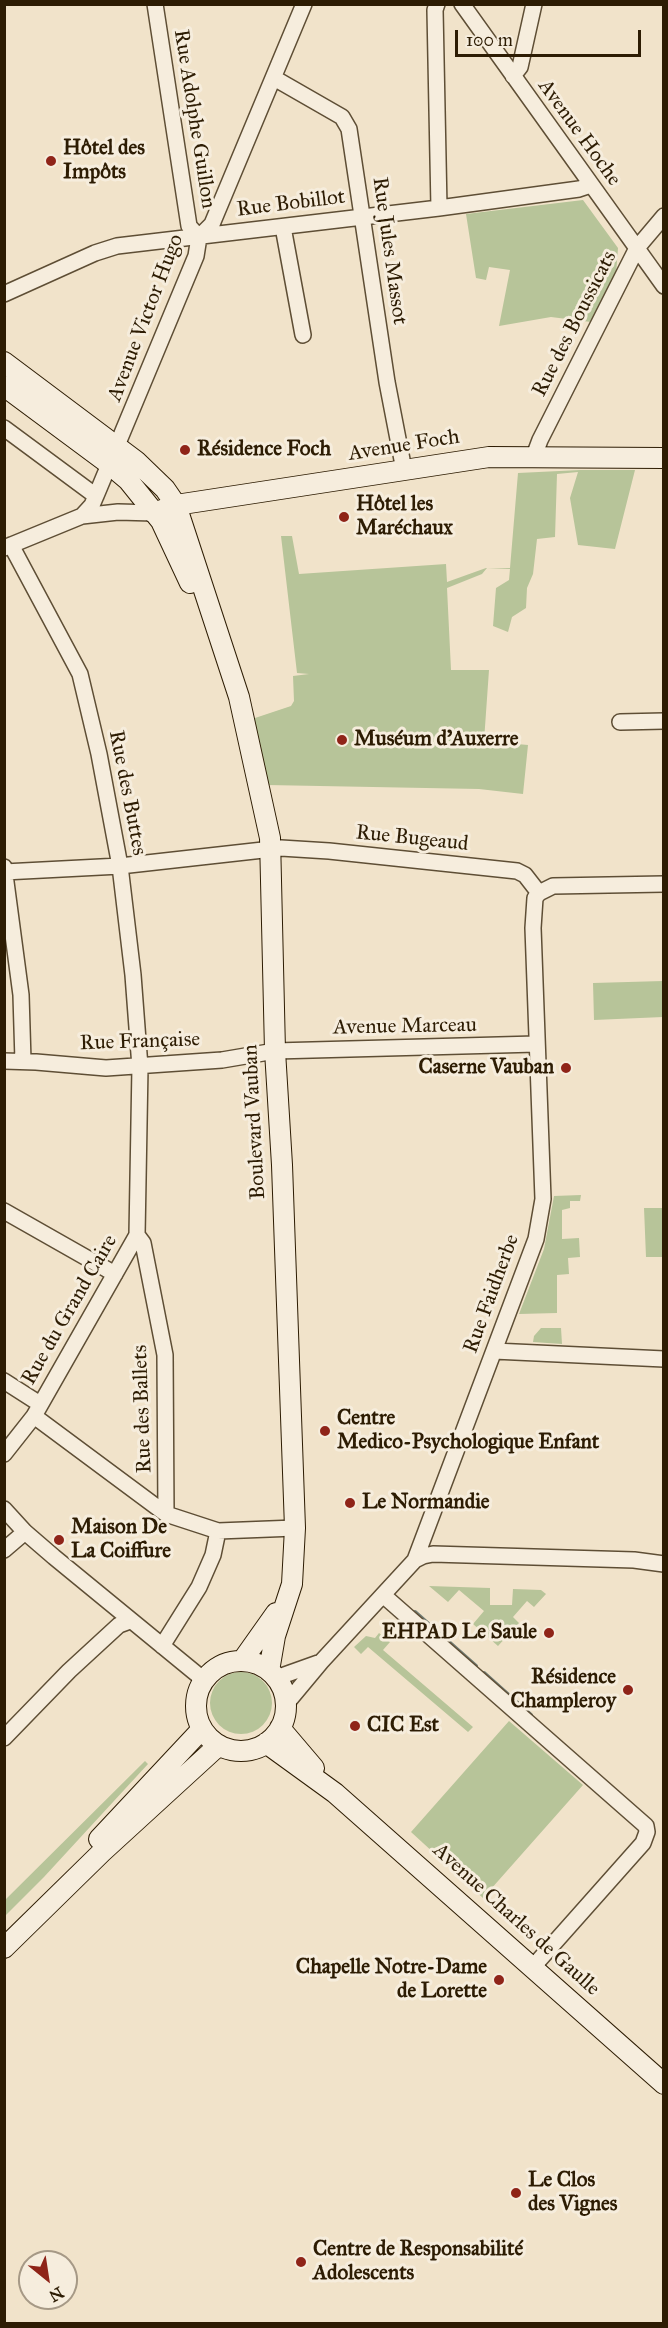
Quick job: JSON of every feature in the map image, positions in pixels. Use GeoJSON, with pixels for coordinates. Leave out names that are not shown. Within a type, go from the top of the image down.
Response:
{"type":"FeatureCollection","features":[{"type":"Feature","properties":{"kind":"main road"},"geometry":{"type":"LineString","coordinates":[[4,362],[117,446],[143,468],[176,505]]}},
{"type":"Feature","properties":{"kind":"main road","name":"Boulevard Vauban"},"geometry":{"type":"LineString","coordinates":[[4,386],[110,464],[128,480],[168,534],[222,647]]}},
{"type":"Feature","properties":{"kind":"main road","name":"Avenue Foch"},"geometry":{"type":"LineString","coordinates":[[154,513],[176,505],[489,457],[663,458]]}},
{"type":"Feature","properties":{"kind":"main road","name":"Boulevard Vauban"},"geometry":{"type":"LineString","coordinates":[[176,505],[239,697],[270,838],[275,1051],[282,1165],[295,1528],[294,1570],[274,1636],[273,1674]]}},
{"type":"Feature","properties":{"kind":"main road","name":"Boulevard Vauban"},"geometry":{"type":"LineString","coordinates":[[242,1661],[287,1599]]}},
{"type":"Feature","properties":{"kind":"main road"},"geometry":{"type":"LineString","coordinates":[[4,1937],[196,1736],[196,1705],[200,1687],[215,1669],[228,1663],[242,1661],[256,1664],[273,1674],[283,1690],[286,1704],[280,1728],[266,1743],[241,1751],[196,1736]]}},
{"type":"Feature","properties":{"kind":"main road","name":"Avenue Charles de Gaulle"},"geometry":{"type":"LineString","coordinates":[[280,1728],[336,1792],[663,2084]]}},
{"type":"Feature","properties":{"kind":"main road","name":"Avenue Charles de Gaulle"},"geometry":{"type":"LineString","coordinates":[[266,1743],[336,1792]]}},
{"type":"Feature","properties":{"kind":"main road"},"geometry":{"type":"LineString","coordinates":[[4,1948],[102,1852],[219,1745]]}},
{"type":"Feature","properties":{"kind":"street","name":"Rue Adolphe Guillon"},"geometry":{"type":"LineString","coordinates":[[155,4],[189,226],[199,237]]}},
{"type":"Feature","properties":{"kind":"street","name":"Avenue Victor Hugo"},"geometry":{"type":"LineString","coordinates":[[82,516],[92,505],[110,464],[196,256],[199,237],[212,224],[304,4]]}},
{"type":"Feature","properties":{"kind":"street"},"geometry":{"type":"LineString","coordinates":[[437,4],[435,10],[439,208]]}},
{"type":"Feature","properties":{"kind":"street","name":"Avenue Hoche"},"geometry":{"type":"LineString","coordinates":[[462,4],[663,286]]}},
{"type":"Feature","properties":{"kind":"street"},"geometry":{"type":"LineString","coordinates":[[513,76],[520,67],[534,4]]}},
{"type":"Feature","properties":{"kind":"street","name":"Rue Jules Massot"},"geometry":{"type":"LineString","coordinates":[[274,78],[342,117],[349,129],[387,382],[404,470]]}},
{"type":"Feature","properties":{"kind":"street","name":"Rue Bobillot"},"geometry":{"type":"LineString","coordinates":[[4,294],[105,248],[439,208],[579,189],[591,185]]}},
{"type":"Feature","properties":{"kind":"street","name":"Rue des Boussicats"},"geometry":{"type":"LineString","coordinates":[[534,456],[637,248],[663,216]]}},
{"type":"Feature","properties":{"kind":"street"},"geometry":{"type":"LineString","coordinates":[[283,227],[303,335]]}},
{"type":"Feature","properties":{"kind":"street"},"geometry":{"type":"LineString","coordinates":[[4,428],[96,496]]}},
{"type":"Feature","properties":{"kind":"street"},"geometry":{"type":"LineString","coordinates":[[8,547],[82,516],[118,512],[154,513]]}},
{"type":"Feature","properties":{"kind":"street","name":"Rue des Buttes"},"geometry":{"type":"LineString","coordinates":[[8,547],[80,674],[99,754],[120,866],[133,975],[140,1067]]}},
{"type":"Feature","properties":{"kind":"street"},"geometry":{"type":"LineString","coordinates":[[620,722],[663,721]]}},
{"type":"Feature","properties":{"kind":"street","name":"Rue Bugeaud"},"geometry":{"type":"LineString","coordinates":[[5,870],[120,866],[270,849],[329,851],[517,871],[525,875],[539,893]]}},
{"type":"Feature","properties":{"kind":"street"},"geometry":{"type":"LineString","coordinates":[[5,870],[21,995],[23,1061]]}},
{"type":"Feature","properties":{"kind":"street"},"geometry":{"type":"LineString","coordinates":[[539,893],[553,886],[663,884]]}},
{"type":"Feature","properties":{"kind":"street","name":"Rue Faidherbe"},"geometry":{"type":"LineString","coordinates":[[286,1704],[321,1662],[415,1560],[536,1239],[543,1199],[533,928],[535,898],[539,893]]}},
{"type":"Feature","properties":{"kind":"street","name":"Avenue Marceau"},"geometry":{"type":"LineString","coordinates":[[275,1051],[536,1044]]}},
{"type":"Feature","properties":{"kind":"street","name":"Rue Française"},"geometry":{"type":"LineString","coordinates":[[4,1061],[106,1068],[140,1067],[275,1051]]}},
{"type":"Feature","properties":{"kind":"street","name":"Rue du Grand Caire"},"geometry":{"type":"LineString","coordinates":[[4,1454],[37,1410],[137,1235],[140,1067]]}},
{"type":"Feature","properties":{"kind":"street"},"geometry":{"type":"LineString","coordinates":[[4,1211],[115,1274]]}},
{"type":"Feature","properties":{"kind":"street","name":"Rue des Ballets"},"geometry":{"type":"LineString","coordinates":[[137,1235],[143,1243],[165,1354],[166,1514]]}},
{"type":"Feature","properties":{"kind":"street"},"geometry":{"type":"LineString","coordinates":[[494,1351],[663,1359]]}},
{"type":"Feature","properties":{"kind":"street"},"geometry":{"type":"LineString","coordinates":[[4,1381],[166,1514],[218,1531],[295,1528]]}},
{"type":"Feature","properties":{"kind":"street"},"geometry":{"type":"LineString","coordinates":[[4,1509],[25,1532],[123,1619],[162,1646],[204,1680]]}},
{"type":"Feature","properties":{"kind":"street"},"geometry":{"type":"LineString","coordinates":[[162,1646],[199,1587],[213,1555],[218,1531]]}},
{"type":"Feature","properties":{"kind":"street"},"geometry":{"type":"LineString","coordinates":[[4,1550],[25,1532]]}},
{"type":"Feature","properties":{"kind":"street"},"geometry":{"type":"LineString","coordinates":[[415,1560],[430,1554],[443,1554],[634,1560],[663,1564]]}},
{"type":"Feature","properties":{"kind":"street"},"geometry":{"type":"LineString","coordinates":[[383,1595],[646,1826],[647,1832],[643,1843],[532,1968]]}},
{"type":"Feature","properties":{"kind":"street"},"geometry":{"type":"LineString","coordinates":[[4,1738],[123,1619]]}},
{"type":"Feature","properties":{"kind":"street","name":"Rue Faidherbe"},"geometry":{"type":"LineString","coordinates":[[273,1674],[321,1662]]}},
{"type":"Feature","properties":{"kind":"green space"},"geometry":{"type":"Polygon","coordinates":[[[583,200],[618,248],[616,274],[591,322],[551,317],[499,326],[510,270],[489,267],[486,280],[476,278],[466,214],[583,200]]]}},
{"type":"Feature","properties":{"kind":"green space"},"geometry":{"type":"Polygon","coordinates":[[[635,470],[615,549],[578,545],[570,498],[578,472],[557,474],[555,537],[537,539],[533,574],[527,588],[526,608],[512,617],[508,632],[493,626],[496,588],[509,580],[510,569],[487,568],[510,568],[518,473],[635,470]]]}},
{"type":"Feature","properties":{"kind":"green space"},"geometry":{"type":"Polygon","coordinates":[[[281,536],[292,536],[299,574],[446,564],[447,582],[487,568],[482,574],[447,588],[451,670],[489,670],[484,741],[528,745],[523,794],[479,789],[267,785],[252,719],[291,706],[294,701],[293,676],[309,674],[297,673],[281,536]]]}},
{"type":"Feature","properties":{"kind":"green space"},"geometry":{"type":"Polygon","coordinates":[[[663,981],[663,1017],[594,1020],[593,983],[663,981]]]}},
{"type":"Feature","properties":{"kind":"green space"},"geometry":{"type":"Polygon","coordinates":[[[581,1195],[580,1201],[570,1201],[570,1208],[562,1210],[562,1239],[579,1238],[580,1257],[568,1258],[569,1274],[557,1275],[557,1313],[519,1314],[544,1249],[554,1196],[581,1195]]]}},
{"type":"Feature","properties":{"kind":"green space"},"geometry":{"type":"Polygon","coordinates":[[[644,1208],[663,1208],[663,1257],[646,1257],[644,1208]]]}},
{"type":"Feature","properties":{"kind":"green space"},"geometry":{"type":"Polygon","coordinates":[[[541,1328],[561,1328],[562,1344],[533,1342],[534,1336],[541,1328]]]}},
{"type":"Feature","properties":{"kind":"green space"},"geometry":{"type":"Polygon","coordinates":[[[429,1586],[490,1588],[490,1605],[512,1605],[513,1589],[541,1590],[546,1594],[534,1607],[527,1601],[513,1617],[519,1623],[498,1646],[473,1624],[484,1611],[459,1590],[448,1602],[429,1586]]]}},
{"type":"Feature","properties":{"kind":"green space"},"geometry":{"type":"Polygon","coordinates":[[[379,1633],[390,1642],[383,1650],[473,1727],[468,1732],[368,1647],[361,1654],[354,1647],[366,1636],[375,1638],[379,1633]]]}},
{"type":"Feature","properties":{"kind":"green space"},"geometry":{"type":"Polygon","coordinates":[[[241,1672],[258,1677],[263,1681],[267,1686],[272,1703],[267,1720],[263,1725],[258,1729],[241,1734],[224,1729],[219,1725],[215,1720],[210,1703],[215,1686],[219,1681],[224,1677],[241,1672]]]}},
{"type":"Feature","properties":{"kind":"green space"},"geometry":{"type":"Polygon","coordinates":[[[509,1721],[583,1785],[483,1898],[411,1832],[509,1721]]]}},
{"type":"Feature","properties":{"kind":"green space"},"geometry":{"type":"Polygon","coordinates":[[[145,1761],[148,1764],[5,1916],[5,1900],[145,1761]]]}},
{"type":"Feature","properties":{"kind":"waterway"},"geometry":{"type":"LineString","coordinates":[[415,1612],[476,1666]]}},
{"type":"Feature","properties":{"kind":"waterway"},"geometry":{"type":"LineString","coordinates":[[484,1673],[531,1715]]}},
{"type":"Feature","properties":{"kind":"place","name":"Hôtel des Impôts"},"geometry":{"type":"Point","coordinates":[51,161]}},
{"type":"Feature","properties":{"kind":"place","name":"Résidence Foch"},"geometry":{"type":"Point","coordinates":[185,450]}},
{"type":"Feature","properties":{"kind":"place","name":"Hôtel les Maréchaux"},"geometry":{"type":"Point","coordinates":[344,517]}},
{"type":"Feature","properties":{"kind":"place","name":"Muséum d'Auxerre"},"geometry":{"type":"Point","coordinates":[342,740]}},
{"type":"Feature","properties":{"kind":"place","name":"Caserne Vauban"},"geometry":{"type":"Point","coordinates":[566,1068]}},
{"type":"Feature","properties":{"kind":"place","name":"Centre Medico-Psychologique Enfant"},"geometry":{"type":"Point","coordinates":[325,1431]}},
{"type":"Feature","properties":{"kind":"place","name":"Le Normandie"},"geometry":{"type":"Point","coordinates":[350,1503]}},
{"type":"Feature","properties":{"kind":"place","name":"Maison De La Coiffure"},"geometry":{"type":"Point","coordinates":[59,1540]}},
{"type":"Feature","properties":{"kind":"place","name":"EHPAD Le Saule"},"geometry":{"type":"Point","coordinates":[549,1633]}},
{"type":"Feature","properties":{"kind":"place","name":"Résidence Champleroy"},"geometry":{"type":"Point","coordinates":[628,1690]}},
{"type":"Feature","properties":{"kind":"place","name":"CIC Est"},"geometry":{"type":"Point","coordinates":[355,1726]}},
{"type":"Feature","properties":{"kind":"place","name":"Chapelle Notre-Dame de Lorette"},"geometry":{"type":"Point","coordinates":[499,1980]}},
{"type":"Feature","properties":{"kind":"place","name":"Le Clos des Vignes"},"geometry":{"type":"Point","coordinates":[516,2193]}},
{"type":"Feature","properties":{"kind":"place","name":"Centre de Responsabilité Adolescents"},"geometry":{"type":"Point","coordinates":[301,2262]}}]}
